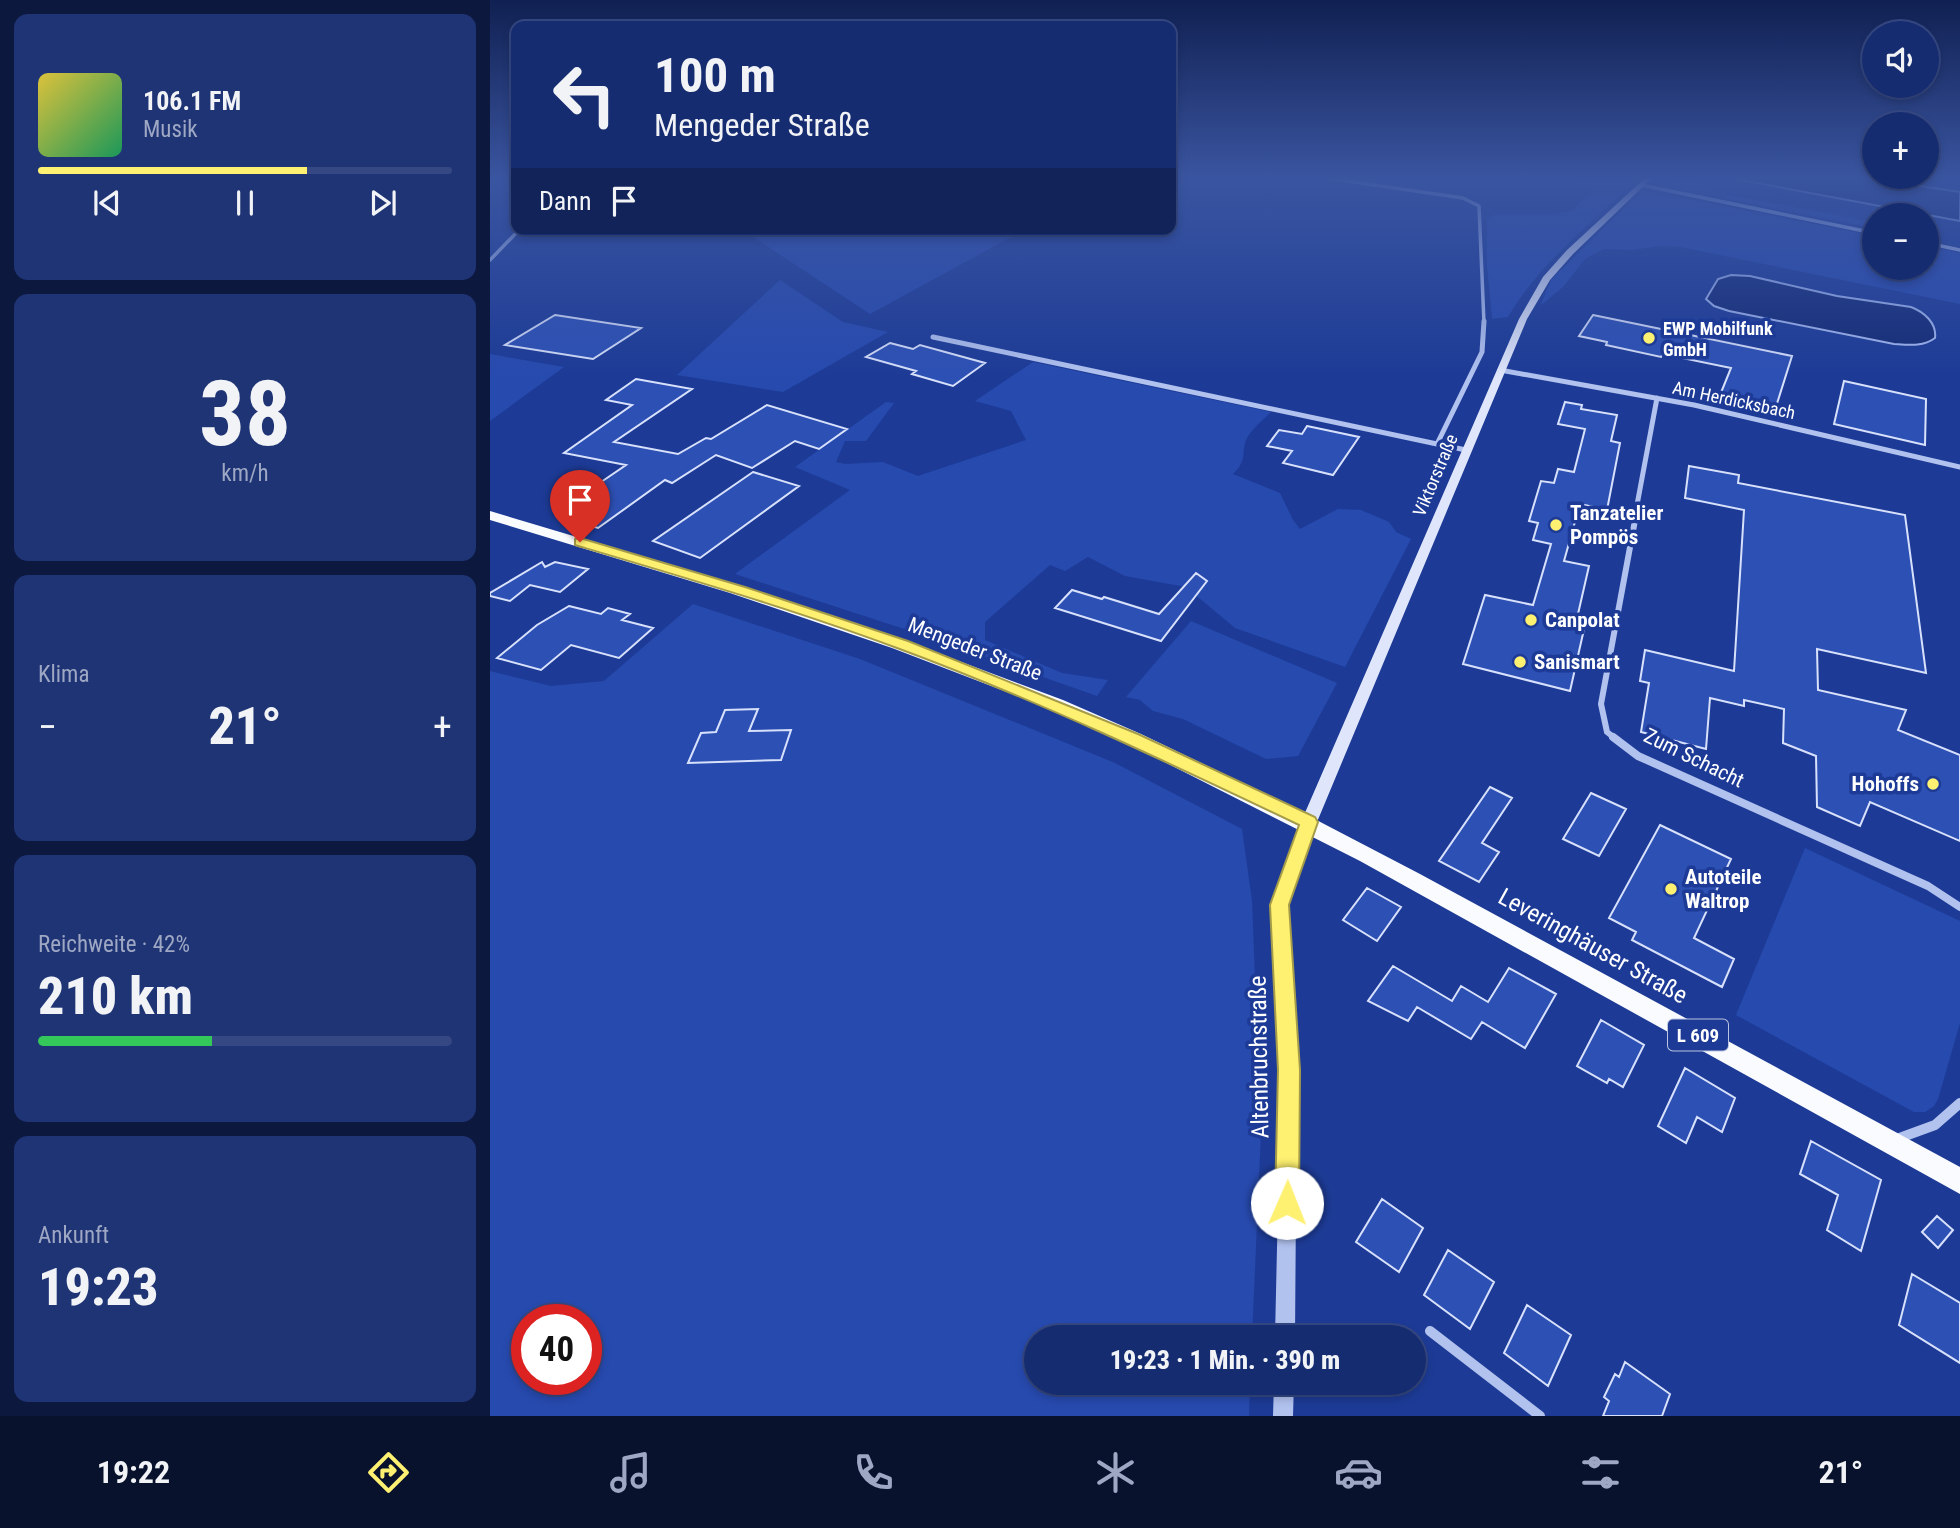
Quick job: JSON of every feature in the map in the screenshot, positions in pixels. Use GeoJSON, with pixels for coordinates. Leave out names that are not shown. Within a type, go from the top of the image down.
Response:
{"type":"FeatureCollection","features":[{"type":"Feature","properties":{"kind":"main road","name":"Viktorstraße"},"geometry":{"type":"LineString","coordinates":[[1309,822],[1523,319],[1546,279],[1581,244]]}},
{"type":"Feature","properties":{"kind":"main road","name":"Mengeder Straße"},"geometry":{"type":"LineString","coordinates":[[490,515],[740,590],[903,645],[1133,738],[1309,822]]}},
{"type":"Feature","properties":{"kind":"main road","name":"Leveringhäuser Straße"},"geometry":{"type":"LineString","coordinates":[[1309,822],[1642,1003],[1960,1181]]}},
{"type":"Feature","properties":{"kind":"street"},"geometry":{"type":"LineString","coordinates":[[490,260],[505,244]]}},
{"type":"Feature","properties":{"kind":"street"},"geometry":{"type":"LineString","coordinates":[[1437,444],[1482,352],[1485,304],[1481,244]]}},
{"type":"Feature","properties":{"kind":"street"},"geometry":{"type":"LineString","coordinates":[[1939,246],[1960,250]]}},
{"type":"Feature","properties":{"kind":"street"},"geometry":{"type":"LineString","coordinates":[[933,337],[1466,450]]}},
{"type":"Feature","properties":{"kind":"street","name":"Am Herdicksbach"},"geometry":{"type":"LineString","coordinates":[[1500,370],[1657,398],[1960,467]]}},
{"type":"Feature","properties":{"kind":"street","name":"Zum Schacht"},"geometry":{"type":"LineString","coordinates":[[1657,398],[1601,704],[1607,732],[1638,755],[1928,886],[1960,907]]}},
{"type":"Feature","properties":{"kind":"street","name":"Altenbruchstraße"},"geometry":{"type":"LineString","coordinates":[[1284,1325],[1289,1070],[1280,905],[1309,822]]}},
{"type":"Feature","properties":{"kind":"street"},"geometry":{"type":"LineString","coordinates":[[1889,1142],[1935,1125],[1960,1103]]}},
{"type":"Feature","properties":{"kind":"street"},"geometry":{"type":"LineString","coordinates":[[1430,1331],[1540,1416]]}},
{"type":"Feature","properties":{"kind":"street"},"geometry":{"type":"LineString","coordinates":[[1283,1416],[1284,1395]]}},
{"type":"Feature","properties":{"kind":"shaded area"},"geometry":{"type":"Polygon","coordinates":[[[764,244],[998,244],[870,314],[764,244]]]}},
{"type":"Feature","properties":{"kind":"shaded area"},"geometry":{"type":"Polygon","coordinates":[[[1487,244],[1568,244],[1535,278],[1508,317],[1492,319],[1487,244]]]}},
{"type":"Feature","properties":{"kind":"shaded area"},"geometry":{"type":"Polygon","coordinates":[[[1587,244],[1862,244],[1862,280],[1939,280],[1939,249],[1960,253],[1960,304],[1680,247],[1659,246],[1633,250],[1604,249],[1585,259],[1563,287],[1540,306],[1551,280],[1587,244]]]}},
{"type":"Feature","properties":{"kind":"shaded area"},"geometry":{"type":"Polygon","coordinates":[[[1731,275],[1750,276],[1837,296],[1911,307],[1929,319],[1935,338],[1921,344],[1894,344],[1714,306],[1706,299],[1718,279],[1731,275]]]}},
{"type":"Feature","properties":{"kind":"shaded area"},"geometry":{"type":"Polygon","coordinates":[[[780,280],[843,322],[888,332],[783,392],[677,375],[780,280]]]}},
{"type":"Feature","properties":{"kind":"shaded area"},"geometry":{"type":"Polygon","coordinates":[[[490,354],[564,367],[490,421],[490,354]]]}},
{"type":"Feature","properties":{"kind":"shaded area"},"geometry":{"type":"Polygon","coordinates":[[[1033,362],[1271,412],[1247,438],[1243,460],[1233,474],[1280,493],[1300,529],[1338,509],[1361,510],[1389,522],[1396,532],[1411,539],[1345,667],[1235,628],[1186,587],[1125,576],[1088,557],[1065,571],[1050,565],[985,622],[985,640],[1062,673],[1108,680],[1097,696],[929,637],[735,574],[850,490],[795,467],[886,402],[894,403],[866,441],[845,441],[836,462],[883,462],[918,476],[1026,440],[1011,411],[975,401],[1033,362]]]}},
{"type":"Feature","properties":{"kind":"shaded area"},"geometry":{"type":"Polygon","coordinates":[[[693,604],[860,659],[1115,763],[1242,829],[1252,901],[1261,1132],[1253,1325],[1024,1325],[1024,1395],[1250,1395],[1249,1416],[490,1416],[490,671],[551,686],[604,681],[693,604]]]}},
{"type":"Feature","properties":{"kind":"shaded area"},"geometry":{"type":"Polygon","coordinates":[[[1191,621],[1337,683],[1298,756],[1266,759],[1183,719],[1153,711],[1140,700],[1126,697],[1191,621]]]}},
{"type":"Feature","properties":{"kind":"shaded area"},"geometry":{"type":"Polygon","coordinates":[[[1805,848],[1960,921],[1960,1023],[1938,1099],[1934,1106],[1925,1112],[1914,1112],[1736,1015],[1805,848]]]}},
{"type":"Feature","properties":{"kind":"building"},"geometry":{"type":"Polygon","coordinates":[[[555,315],[641,328],[593,359],[505,345],[555,315]]]}},
{"type":"Feature","properties":{"kind":"building"},"geometry":{"type":"Polygon","coordinates":[[[1593,315],[1792,356],[1774,413],[1718,400],[1731,368],[1663,354],[1661,357],[1579,336],[1593,315]]]}},
{"type":"Feature","properties":{"kind":"building"},"geometry":{"type":"Polygon","coordinates":[[[890,343],[913,349],[920,345],[985,363],[953,386],[912,374],[916,371],[866,357],[890,343]]]}},
{"type":"Feature","properties":{"kind":"building"},"geometry":{"type":"Polygon","coordinates":[[[636,379],[692,389],[614,442],[678,454],[706,438],[711,439],[767,405],[847,429],[819,449],[795,441],[752,468],[716,455],[672,483],[665,480],[598,528],[577,522],[607,502],[582,495],[626,465],[564,453],[632,405],[606,400],[636,379]]]}},
{"type":"Feature","properties":{"kind":"building"},"geometry":{"type":"Polygon","coordinates":[[[1844,381],[1926,399],[1925,445],[1834,424],[1844,381]]]}},
{"type":"Feature","properties":{"kind":"building"},"geometry":{"type":"Polygon","coordinates":[[[1565,402],[1582,405],[1581,409],[1617,415],[1611,441],[1620,443],[1607,510],[1580,504],[1564,561],[1589,566],[1578,614],[1587,616],[1570,691],[1463,664],[1485,595],[1533,605],[1551,544],[1533,540],[1538,523],[1529,521],[1541,481],[1554,483],[1558,469],[1574,472],[1585,429],[1558,424],[1565,402]]]}},
{"type":"Feature","properties":{"kind":"building"},"geometry":{"type":"Polygon","coordinates":[[[1307,426],[1359,437],[1333,475],[1283,463],[1292,451],[1267,446],[1279,430],[1302,434],[1307,426]]]}},
{"type":"Feature","properties":{"kind":"building"},"geometry":{"type":"Polygon","coordinates":[[[1689,466],[1739,475],[1738,483],[1905,515],[1926,673],[1817,649],[1818,690],[1906,710],[1898,730],[1960,755],[1960,841],[1870,802],[1860,826],[1817,807],[1816,756],[1783,743],[1784,709],[1744,700],[1744,706],[1710,698],[1706,749],[1641,732],[1649,683],[1640,681],[1645,650],[1734,671],[1744,510],[1685,498],[1689,466]]]}},
{"type":"Feature","properties":{"kind":"building"},"geometry":{"type":"Polygon","coordinates":[[[753,472],[799,486],[700,558],[653,541],[753,472]]]}},
{"type":"Feature","properties":{"kind":"building"},"geometry":{"type":"Polygon","coordinates":[[[542,562],[545,567],[555,562],[588,569],[560,592],[530,585],[510,601],[490,596],[490,593],[542,562]]]}},
{"type":"Feature","properties":{"kind":"building"},"geometry":{"type":"Polygon","coordinates":[[[1196,573],[1207,581],[1161,641],[1055,608],[1072,590],[1159,614],[1196,573]]]}},
{"type":"Feature","properties":{"kind":"building"},"geometry":{"type":"Polygon","coordinates":[[[569,606],[601,614],[608,608],[630,614],[622,620],[653,628],[619,658],[571,645],[541,670],[497,658],[537,625],[569,606]]]}},
{"type":"Feature","properties":{"kind":"building"},"geometry":{"type":"Polygon","coordinates":[[[758,709],[749,731],[791,730],[781,760],[688,763],[701,733],[716,732],[725,710],[758,709]]]}},
{"type":"Feature","properties":{"kind":"building"},"geometry":{"type":"Polygon","coordinates":[[[1490,787],[1512,798],[1482,843],[1499,852],[1479,882],[1439,861],[1490,787]]]}},
{"type":"Feature","properties":{"kind":"building"},"geometry":{"type":"Polygon","coordinates":[[[1591,793],[1626,809],[1599,856],[1563,839],[1591,793]]]}},
{"type":"Feature","properties":{"kind":"building","name":"Autoteile Waltrop"},"geometry":{"type":"Polygon","coordinates":[[[1660,825],[1731,859],[1694,938],[1734,959],[1722,987],[1632,940],[1636,932],[1609,918],[1660,825]]]}},
{"type":"Feature","properties":{"kind":"building"},"geometry":{"type":"Polygon","coordinates":[[[1367,888],[1401,907],[1377,941],[1343,920],[1367,888]]]}},
{"type":"Feature","properties":{"kind":"building"},"geometry":{"type":"Polygon","coordinates":[[[1393,966],[1452,1001],[1461,986],[1488,1002],[1509,968],[1556,994],[1525,1048],[1482,1022],[1471,1039],[1417,1007],[1408,1021],[1368,1001],[1393,966]]]}},
{"type":"Feature","properties":{"kind":"building"},"geometry":{"type":"Polygon","coordinates":[[[1601,1020],[1644,1045],[1623,1087],[1609,1079],[1607,1083],[1577,1066],[1601,1020]]]}},
{"type":"Feature","properties":{"kind":"building"},"geometry":{"type":"Polygon","coordinates":[[[1685,1068],[1735,1098],[1722,1132],[1697,1117],[1686,1143],[1658,1126],[1685,1068]]]}},
{"type":"Feature","properties":{"kind":"building"},"geometry":{"type":"Polygon","coordinates":[[[1811,1141],[1881,1180],[1861,1251],[1827,1230],[1838,1195],[1800,1174],[1811,1141]]]}},
{"type":"Feature","properties":{"kind":"building"},"geometry":{"type":"Polygon","coordinates":[[[1382,1199],[1423,1228],[1399,1272],[1356,1242],[1382,1199]]]}},
{"type":"Feature","properties":{"kind":"building"},"geometry":{"type":"Polygon","coordinates":[[[1937,1216],[1953,1230],[1938,1248],[1922,1232],[1937,1216]]]}},
{"type":"Feature","properties":{"kind":"building"},"geometry":{"type":"Polygon","coordinates":[[[1448,1250],[1494,1282],[1470,1329],[1424,1295],[1448,1250]]]}},
{"type":"Feature","properties":{"kind":"building"},"geometry":{"type":"Polygon","coordinates":[[[1912,1274],[1960,1303],[1960,1363],[1899,1325],[1912,1274]]]}},
{"type":"Feature","properties":{"kind":"building"},"geometry":{"type":"Polygon","coordinates":[[[1527,1305],[1571,1335],[1548,1386],[1504,1353],[1527,1305]]]}},
{"type":"Feature","properties":{"kind":"building"},"geometry":{"type":"Polygon","coordinates":[[[1625,1362],[1670,1394],[1662,1416],[1603,1416],[1609,1401],[1604,1397],[1615,1374],[1619,1377],[1625,1362]]]}},
{"type":"Feature","properties":{"kind":"place","name":"EWP Mobilfunk GmbH"},"geometry":{"type":"Point","coordinates":[1649,338]}},
{"type":"Feature","properties":{"kind":"place","name":"Tanzatelier Pompös"},"geometry":{"type":"Point","coordinates":[1556,525]}},
{"type":"Feature","properties":{"kind":"place","name":"Canpolat"},"geometry":{"type":"Point","coordinates":[1531,620]}},
{"type":"Feature","properties":{"kind":"place","name":"Sanismart"},"geometry":{"type":"Point","coordinates":[1520,662]}},
{"type":"Feature","properties":{"kind":"place","name":"Hohoffs"},"geometry":{"type":"Point","coordinates":[1933,784]}},
{"type":"Feature","properties":{"kind":"place","name":"Autoteile Waltrop"},"geometry":{"type":"Point","coordinates":[1671,889]}},
{"type":"Feature","properties":{"kind":"route"},"geometry":{"type":"LineString","coordinates":[[580,542],[740,590],[903,645],[1133,738],[1309,822],[1280,905],[1289,1070],[1287,1203]]}}]}
